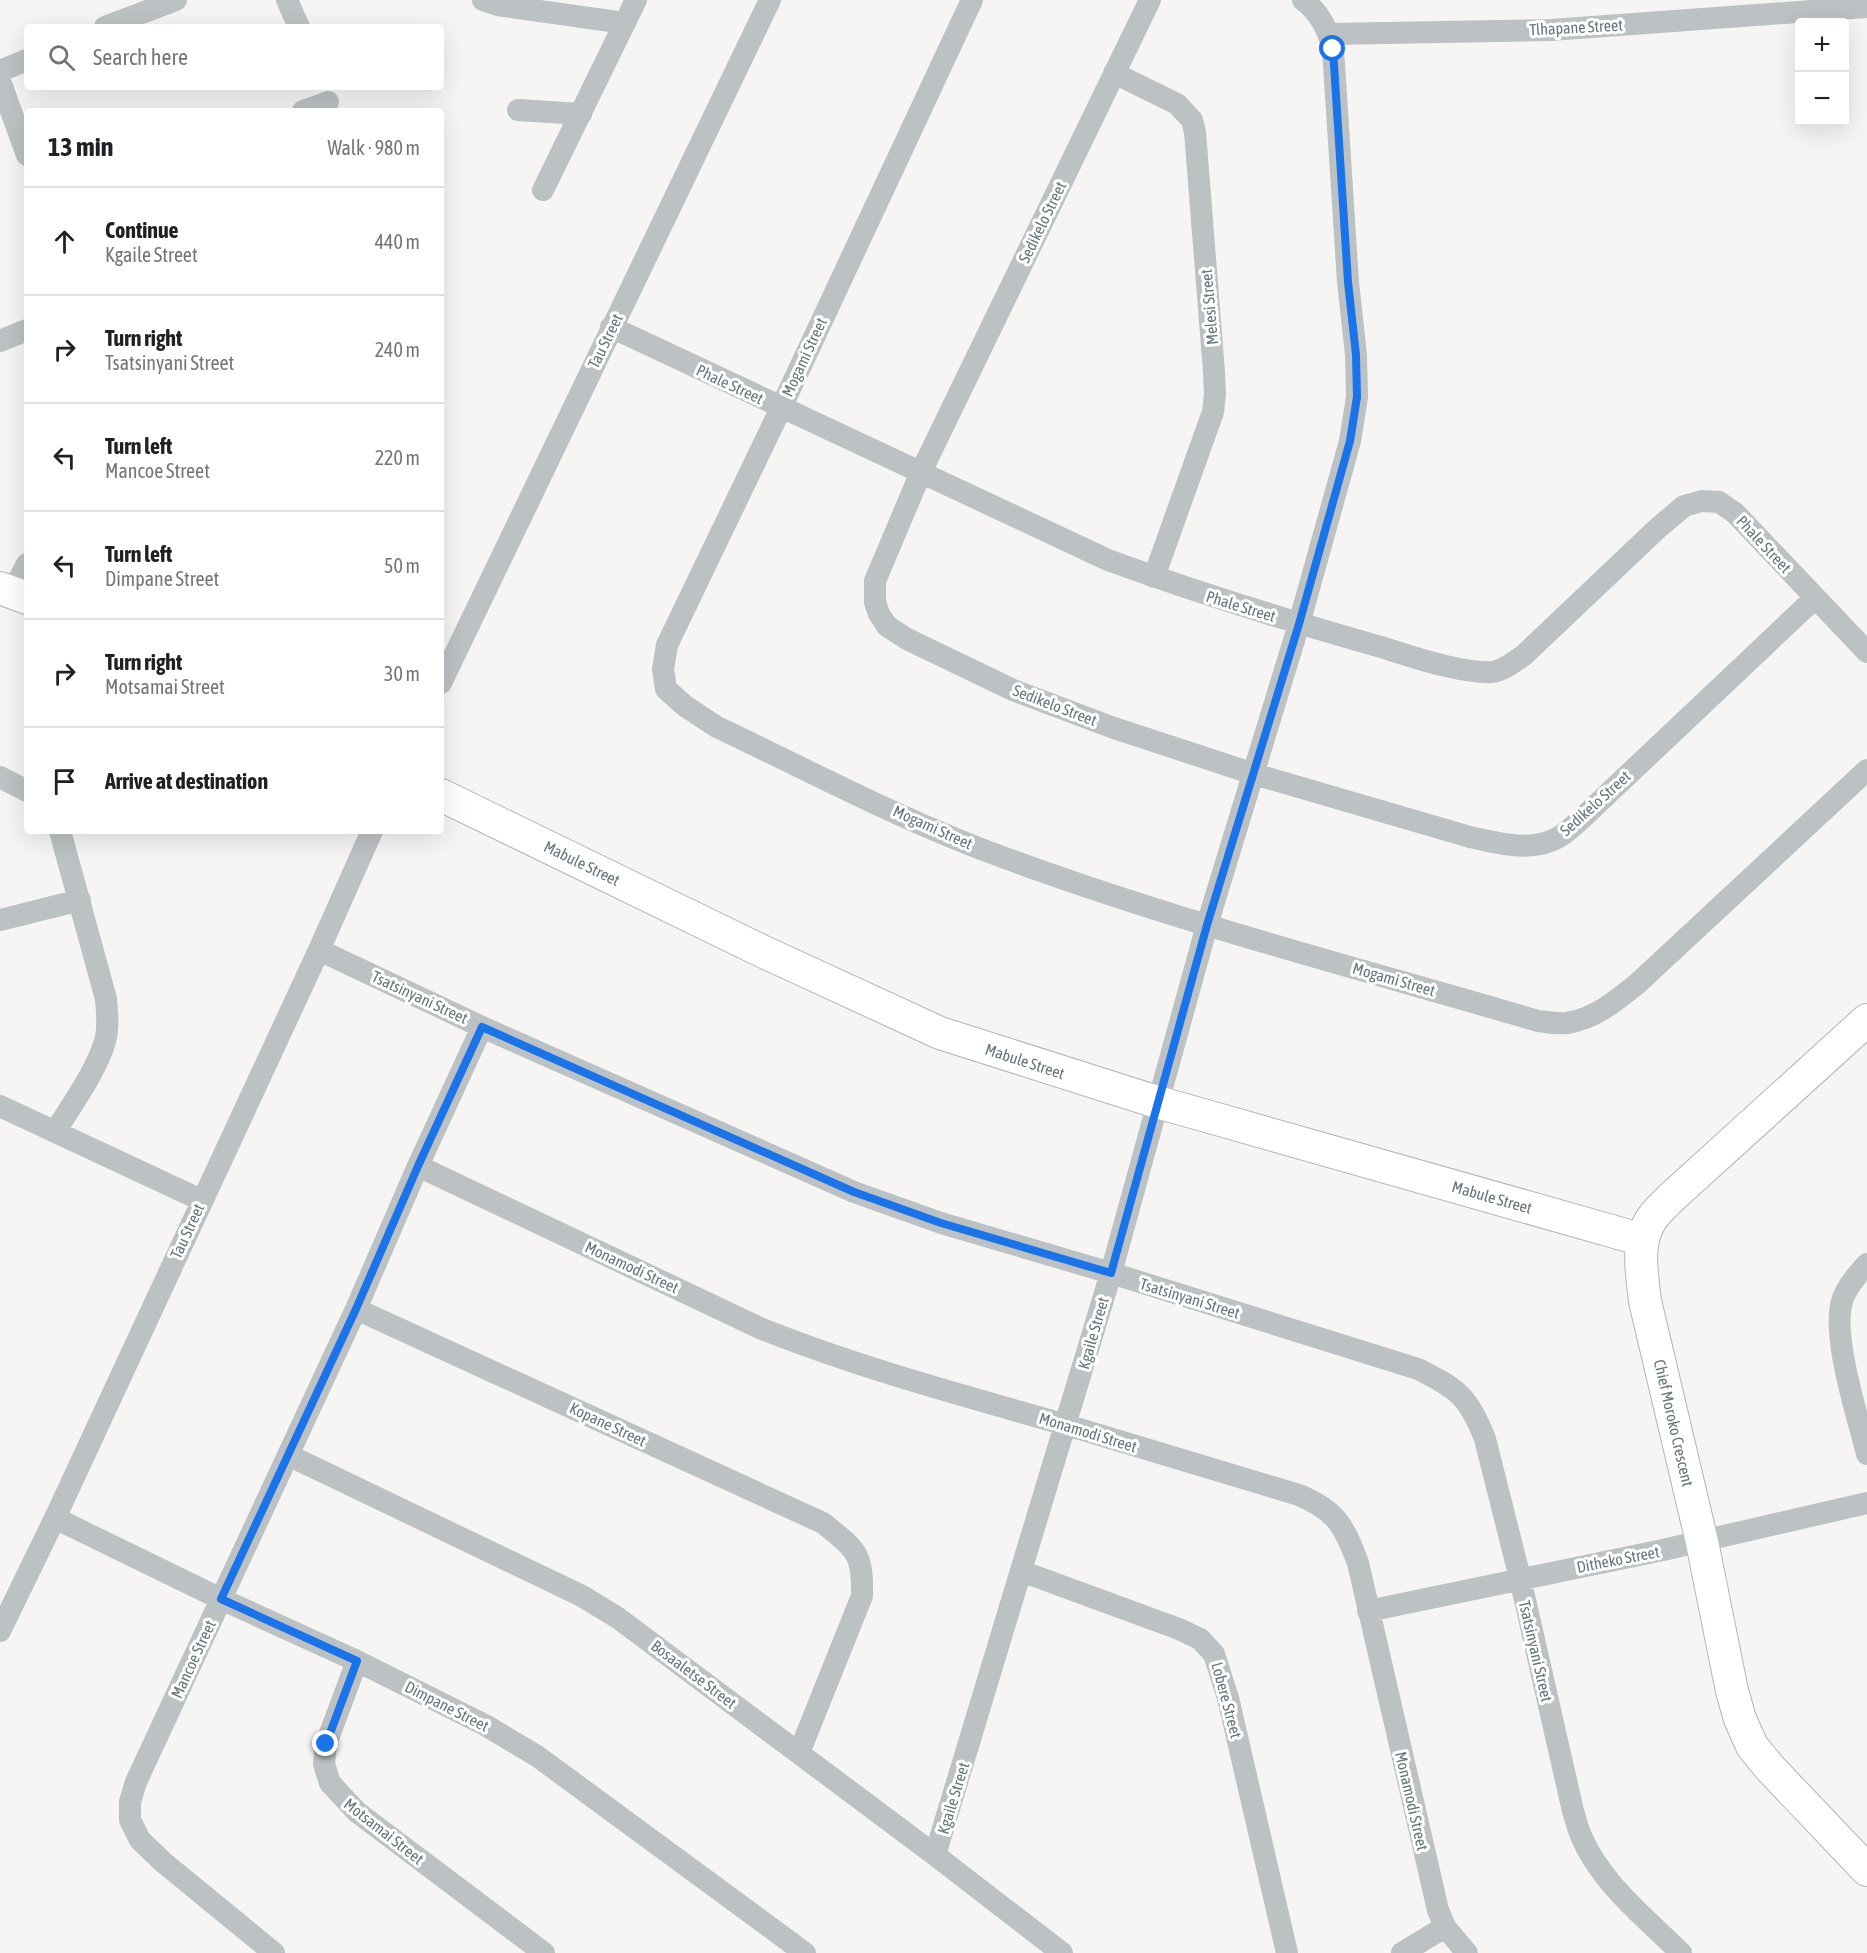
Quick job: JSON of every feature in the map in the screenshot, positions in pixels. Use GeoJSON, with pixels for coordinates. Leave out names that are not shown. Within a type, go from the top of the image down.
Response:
{"type":"FeatureCollection","features":[{"type":"Feature","properties":{"kind":"street"},"geometry":{"type":"LineString","coordinates":[[109,24],[136,6],[176,0]]}},
{"type":"Feature","properties":{"kind":"street"},"geometry":{"type":"LineString","coordinates":[[287,0],[298,24]]}},
{"type":"Feature","properties":{"kind":"street"},"geometry":{"type":"LineString","coordinates":[[483,0],[496,5],[625,23]]}},
{"type":"Feature","properties":{"kind":"street"},"geometry":{"type":"LineString","coordinates":[[543,190],[636,0]]}},
{"type":"Feature","properties":{"kind":"street","name":"Tau Street"},"geometry":{"type":"LineString","coordinates":[[444,677],[770,0]]}},
{"type":"Feature","properties":{"kind":"street","name":"Mogami Street"},"geometry":{"type":"LineString","coordinates":[[972,0],[667,645],[663,669],[666,690],[717,727],[926,826],[995,855],[1207,925],[1538,1021],[1565,1023],[1587,1018],[1609,1006],[1637,984],[1867,770]]}},
{"type":"Feature","properties":{"kind":"street","name":"Sedikelo Street"},"geometry":{"type":"LineString","coordinates":[[1150,0],[921,472],[875,581],[877,608],[887,626],[907,639],[1012,690],[1114,728],[1254,774],[1470,837],[1506,845],[1541,844],[1559,837],[1578,822],[1815,598]]}},
{"type":"Feature","properties":{"kind":"street"},"geometry":{"type":"LineString","coordinates":[[1303,0],[1315,8],[1329,34]]}},
{"type":"Feature","properties":{"kind":"street","name":"Tlhapane Street"},"geometry":{"type":"LineString","coordinates":[[1329,34],[1551,30],[1867,7]]}},
{"type":"Feature","properties":{"kind":"street","name":"Kgaile Street"},"geometry":{"type":"LineString","coordinates":[[935,1855],[1111,1273],[1207,925],[1299,624],[1350,441],[1357,397],[1356,355],[1348,282],[1333,49],[1329,34]]}},
{"type":"Feature","properties":{"kind":"street"},"geometry":{"type":"LineString","coordinates":[[0,71],[24,61]]}},
{"type":"Feature","properties":{"kind":"street","name":"Melesi Street"},"geometry":{"type":"LineString","coordinates":[[1114,73],[1177,104],[1192,120],[1195,132],[1215,394],[1213,412],[1154,577]]}},
{"type":"Feature","properties":{"kind":"street"},"geometry":{"type":"LineString","coordinates":[[0,81],[24,147]]}},
{"type":"Feature","properties":{"kind":"street"},"geometry":{"type":"LineString","coordinates":[[310,108],[327,100]]}},
{"type":"Feature","properties":{"kind":"street"},"geometry":{"type":"LineString","coordinates":[[518,110],[581,114]]}},
{"type":"Feature","properties":{"kind":"street","name":"Phale Street"},"geometry":{"type":"LineString","coordinates":[[611,327],[1108,560],[1299,624],[1430,662],[1477,672],[1494,672],[1524,655],[1658,528],[1684,506],[1702,501],[1719,502],[1735,513],[1867,652]]}},
{"type":"Feature","properties":{"kind":"street"},"geometry":{"type":"LineString","coordinates":[[0,341],[24,331]]}},
{"type":"Feature","properties":{"kind":"street"},"geometry":{"type":"LineString","coordinates":[[13,593],[24,570]]}},
{"type":"Feature","properties":{"kind":"street"},"geometry":{"type":"LineString","coordinates":[[0,777],[24,789]]}},
{"type":"Feature","properties":{"kind":"street","name":"Mabule Street"},"geometry":{"type":"LineString","coordinates":[[444,796],[766,953],[940,1033],[1157,1102],[1643,1240]]}},
{"type":"Feature","properties":{"kind":"street"},"geometry":{"type":"LineString","coordinates":[[56,1132],[99,1058],[106,1039],[106,999],[61,834]]}},
{"type":"Feature","properties":{"kind":"street","name":"Tau Street"},"geometry":{"type":"LineString","coordinates":[[0,1631],[55,1518],[371,834]]}},
{"type":"Feature","properties":{"kind":"street"},"geometry":{"type":"LineString","coordinates":[[0,920],[80,900]]}},
{"type":"Feature","properties":{"kind":"street","name":"Tsatsinyani Street"},"geometry":{"type":"LineString","coordinates":[[319,950],[482,1027],[854,1192],[941,1223],[1111,1273],[1418,1370],[1449,1385],[1467,1402],[1477,1417],[1485,1439],[1581,1837],[1607,1878],[1681,1953]]}},
{"type":"Feature","properties":{"kind":"street","name":"Chief Moroko Crescent"},"geometry":{"type":"LineString","coordinates":[[1867,1020],[1673,1196],[1652,1218],[1643,1240],[1641,1267],[1645,1301],[1702,1542],[1732,1691],[1740,1719],[1752,1746],[1770,1768],[1867,1870]]}},
{"type":"Feature","properties":{"kind":"street","name":"Mancoe Street"},"geometry":{"type":"LineString","coordinates":[[274,1953],[163,1862],[140,1840],[130,1820],[130,1802],[136,1782],[356,1309],[482,1027]]}},
{"type":"Feature","properties":{"kind":"street"},"geometry":{"type":"LineString","coordinates":[[0,1106],[201,1200]]}},
{"type":"Feature","properties":{"kind":"street","name":"Monamodi Street"},"geometry":{"type":"LineString","coordinates":[[418,1166],[762,1329],[815,1350],[915,1382],[1288,1492],[1320,1504],[1335,1517],[1348,1537],[1358,1563],[1433,1890],[1445,1927],[1467,1953]]}},
{"type":"Feature","properties":{"kind":"street"},"geometry":{"type":"LineString","coordinates":[[1867,1264],[1854,1278],[1843,1299],[1839,1320],[1841,1348],[1867,1454]]}},
{"type":"Feature","properties":{"kind":"street","name":"Kopane Street"},"geometry":{"type":"LineString","coordinates":[[356,1309],[824,1523],[853,1548],[862,1570],[862,1596],[799,1753]]}},
{"type":"Feature","properties":{"kind":"street","name":"Bosaaletse Street"},"geometry":{"type":"LineString","coordinates":[[288,1455],[582,1596],[618,1618],[1062,1953]]}},
{"type":"Feature","properties":{"kind":"street","name":"Ditheko Street"},"geometry":{"type":"LineString","coordinates":[[1368,1611],[1702,1542],[1867,1503]]}},
{"type":"Feature","properties":{"kind":"street","name":"Dimpane Street"},"geometry":{"type":"LineString","coordinates":[[55,1518],[221,1599],[357,1661],[508,1737],[805,1953]]}},
{"type":"Feature","properties":{"kind":"street","name":"Lobere Street"},"geometry":{"type":"LineString","coordinates":[[1022,1571],[1179,1629],[1200,1639],[1214,1654],[1228,1698],[1287,1953]]}},
{"type":"Feature","properties":{"kind":"street","name":"Motsamai Street"},"geometry":{"type":"LineString","coordinates":[[357,1661],[326,1744],[324,1764],[330,1783],[357,1812],[544,1953]]}},
{"type":"Feature","properties":{"kind":"street"},"geometry":{"type":"LineString","coordinates":[[1402,1953],[1445,1927]]}},
{"type":"Feature","properties":{"kind":"route"},"geometry":{"type":"LineString","coordinates":[[326,1744],[357,1661],[221,1599],[356,1309],[482,1027],[854,1192],[941,1223],[1111,1273],[1207,925],[1299,624],[1350,441],[1357,397],[1356,355],[1348,282],[1333,49]]}}]}
